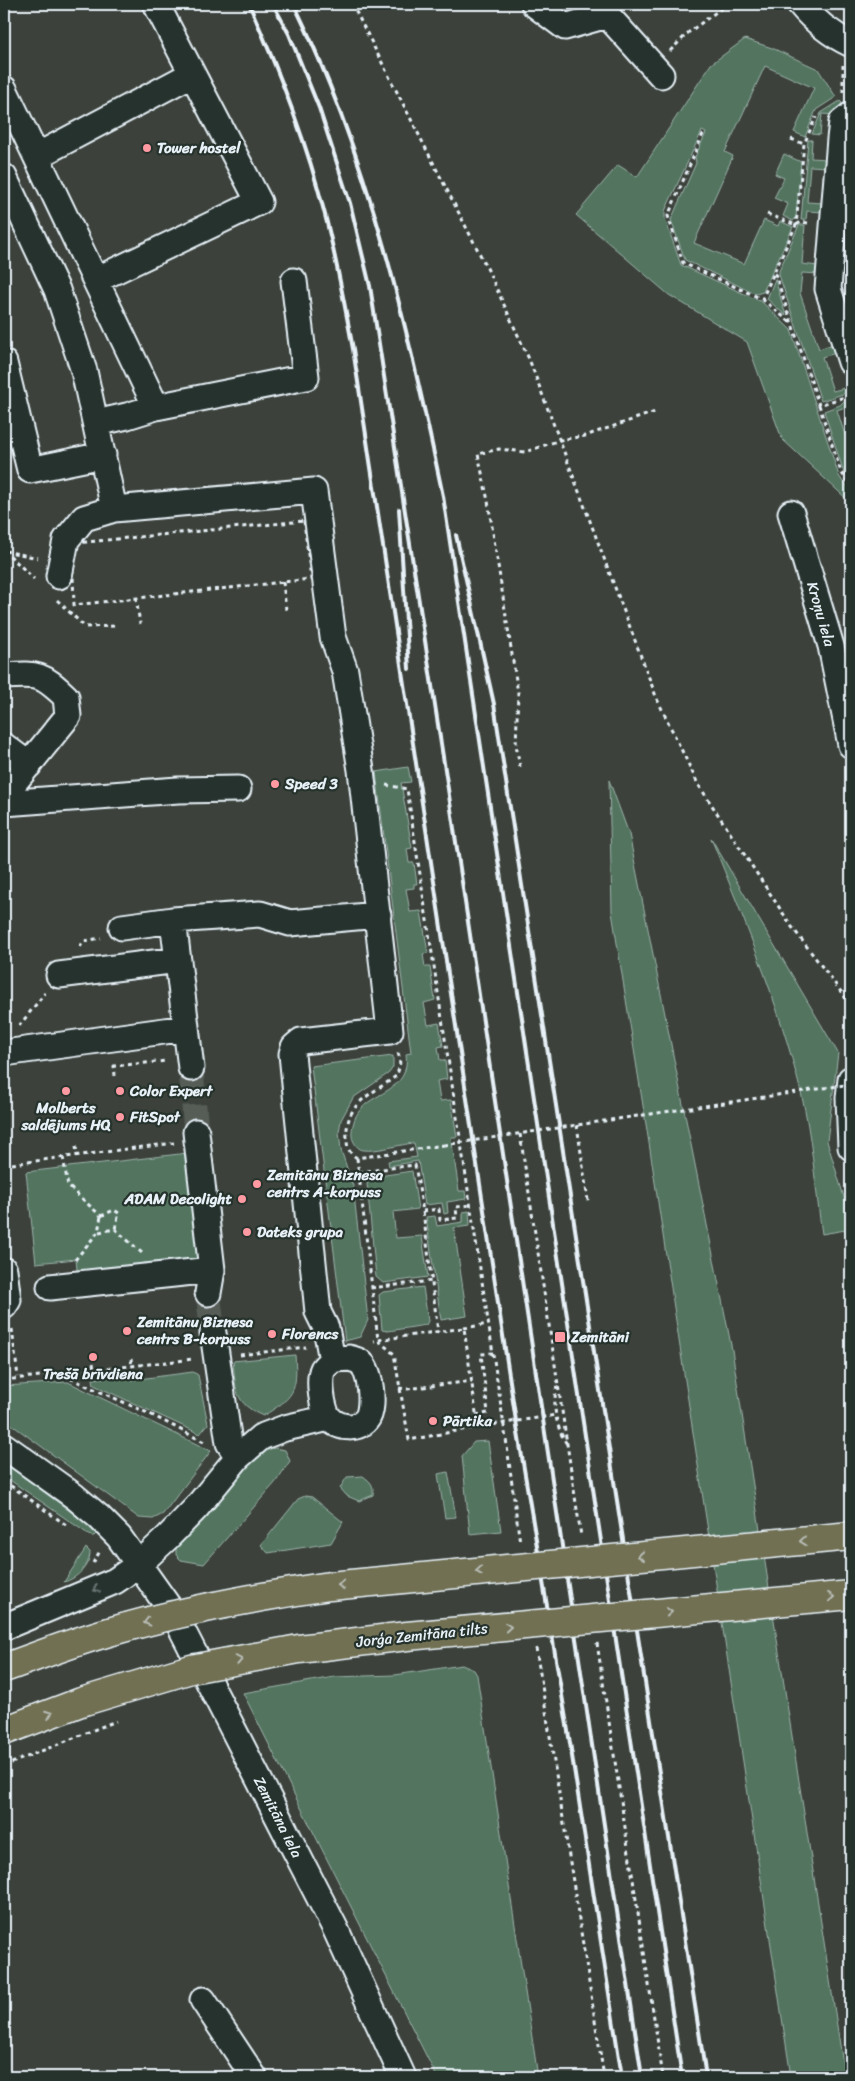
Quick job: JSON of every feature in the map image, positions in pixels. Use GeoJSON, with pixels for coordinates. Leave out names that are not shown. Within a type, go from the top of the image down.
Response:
{"type":"FeatureCollection","features":[{"type":"Feature","properties":{"kind":"main road"},"geometry":{"type":"LineString","coordinates":[[4,1668],[107,1632],[206,1608],[271,1595],[330,1586],[851,1536]]}},
{"type":"Feature","properties":{"kind":"main road","name":"Jorģa Zemitāna tilts"},"geometry":{"type":"LineString","coordinates":[[4,1731],[81,1702],[191,1669],[299,1649],[407,1636],[851,1595]]}},
{"type":"Feature","properties":{"kind":"street"},"geometry":{"type":"LineString","coordinates":[[96,280],[258,202],[156,4]]}},
{"type":"Feature","properties":{"kind":"street"},"geometry":{"type":"LineString","coordinates":[[534,4],[565,27],[607,15],[657,70]]}},
{"type":"Feature","properties":{"kind":"street"},"geometry":{"type":"LineString","coordinates":[[800,4],[814,21],[838,38],[847,52]]}},
{"type":"Feature","properties":{"kind":"street"},"geometry":{"type":"LineString","coordinates":[[37,156],[192,74]]}},
{"type":"Feature","properties":{"kind":"street"},"geometry":{"type":"LineString","coordinates":[[4,89],[156,406]]}},
{"type":"Feature","properties":{"kind":"street"},"geometry":{"type":"LineString","coordinates":[[847,105],[840,139],[828,289],[851,362]]}},
{"type":"Feature","properties":{"kind":"street"},"geometry":{"type":"LineString","coordinates":[[4,177],[57,290],[84,372],[114,509]]}},
{"type":"Feature","properties":{"kind":"street"},"geometry":{"type":"LineString","coordinates":[[96,423],[127,416],[156,406],[306,377],[294,281]]}},
{"type":"Feature","properties":{"kind":"street"},"geometry":{"type":"LineString","coordinates":[[4,363],[30,470],[103,455]]}},
{"type":"Feature","properties":{"kind":"street"},"geometry":{"type":"LineString","coordinates":[[52,579],[66,540],[84,518],[114,509],[314,491],[333,636],[346,671],[359,760],[390,1031],[301,1041],[294,1047],[292,1054],[318,1312],[326,1328],[332,1360]]}},
{"type":"Feature","properties":{"kind":"street","name":"Kroņu iela"},"geometry":{"type":"LineString","coordinates":[[791,513],[831,646],[851,745]]}},
{"type":"Feature","properties":{"kind":"street"},"geometry":{"type":"LineString","coordinates":[[4,676],[34,674],[48,680],[66,697],[68,716],[4,795]]}},
{"type":"Feature","properties":{"kind":"street"},"geometry":{"type":"LineString","coordinates":[[4,746],[29,766]]}},
{"type":"Feature","properties":{"kind":"street"},"geometry":{"type":"LineString","coordinates":[[4,803],[178,790],[238,789]]}},
{"type":"Feature","properties":{"kind":"street"},"geometry":{"type":"LineString","coordinates":[[122,927],[173,920],[260,914],[290,923],[378,915]]}},
{"type":"Feature","properties":{"kind":"street"},"geometry":{"type":"LineString","coordinates":[[173,920],[190,1063]]}},
{"type":"Feature","properties":{"kind":"street"},"geometry":{"type":"LineString","coordinates":[[58,975],[178,960]]}},
{"type":"Feature","properties":{"kind":"street"},"geometry":{"type":"LineString","coordinates":[[4,1054],[186,1028]]}},
{"type":"Feature","properties":{"kind":"street"},"geometry":{"type":"LineString","coordinates":[[851,1080],[848,1098],[851,1147]]}},
{"type":"Feature","properties":{"kind":"street"},"geometry":{"type":"LineString","coordinates":[[50,1287],[210,1281],[197,1136]]}},
{"type":"Feature","properties":{"kind":"street"},"geometry":{"type":"LineString","coordinates":[[4,1270],[6,1303]]}},
{"type":"Feature","properties":{"kind":"street"},"geometry":{"type":"LineString","coordinates":[[213,1333],[229,1443],[238,1457]]}},
{"type":"Feature","properties":{"kind":"street"},"geometry":{"type":"LineString","coordinates":[[349,1358],[361,1362],[368,1373],[371,1408],[368,1418],[358,1426],[342,1427],[329,1418],[324,1407],[321,1382],[323,1369],[332,1360],[349,1358]]}},
{"type":"Feature","properties":{"kind":"street"},"geometry":{"type":"LineString","coordinates":[[4,1627],[115,1580],[138,1565],[196,1508],[238,1457],[261,1437],[285,1428],[329,1418]]}},
{"type":"Feature","properties":{"kind":"street","name":"Zemitāna iela"},"geometry":{"type":"LineString","coordinates":[[4,1446],[100,1517],[119,1537],[175,1616],[335,1928],[403,2077]]}},
{"type":"Feature","properties":{"kind":"street"},"geometry":{"type":"LineString","coordinates":[[203,2000],[254,2077]]}},
{"type":"Feature","properties":{"kind":"path"},"geometry":{"type":"LineString","coordinates":[[352,4],[487,268],[530,359],[657,699],[698,784],[792,927],[851,1006]]}},
{"type":"Feature","properties":{"kind":"path"},"geometry":{"type":"LineString","coordinates":[[657,70],[689,32],[727,4]]}},
{"type":"Feature","properties":{"kind":"path"},"geometry":{"type":"LineString","coordinates":[[847,52],[847,105]]}},
{"type":"Feature","properties":{"kind":"path"},"geometry":{"type":"LineString","coordinates":[[762,299],[776,273],[796,225],[804,144],[819,112]]}},
{"type":"Feature","properties":{"kind":"path"},"geometry":{"type":"LineString","coordinates":[[703,134],[668,216],[683,263],[762,299],[791,323]]}},
{"type":"Feature","properties":{"kind":"path"},"geometry":{"type":"LineString","coordinates":[[791,139],[804,144]]}},
{"type":"Feature","properties":{"kind":"path"},"geometry":{"type":"LineString","coordinates":[[767,214],[796,225]]}},
{"type":"Feature","properties":{"kind":"path"},"geometry":{"type":"LineString","coordinates":[[776,273],[841,472],[851,486]]}},
{"type":"Feature","properties":{"kind":"path"},"geometry":{"type":"LineString","coordinates":[[819,405],[851,395]]}},
{"type":"Feature","properties":{"kind":"path"},"geometry":{"type":"LineString","coordinates":[[520,768],[516,745],[518,693],[488,501],[478,454],[499,449],[525,452],[560,440],[585,436],[658,410]]}},
{"type":"Feature","properties":{"kind":"path"},"geometry":{"type":"LineString","coordinates":[[304,521],[311,579],[283,582],[74,605],[72,546],[84,542],[304,521]]}},
{"type":"Feature","properties":{"kind":"path"},"geometry":{"type":"LineString","coordinates":[[4,550],[52,579],[85,627],[118,626]]}},
{"type":"Feature","properties":{"kind":"path"},"geometry":{"type":"LineString","coordinates":[[4,550],[17,563],[52,579]]}},
{"type":"Feature","properties":{"kind":"path"},"geometry":{"type":"LineString","coordinates":[[283,582],[286,610]]}},
{"type":"Feature","properties":{"kind":"path"},"geometry":{"type":"LineString","coordinates":[[136,598],[140,624]]}},
{"type":"Feature","properties":{"kind":"path"},"geometry":{"type":"LineString","coordinates":[[407,789],[489,1324],[520,1544]]}},
{"type":"Feature","properties":{"kind":"path"},"geometry":{"type":"LineString","coordinates":[[390,1031],[400,1059],[400,1070],[396,1076],[356,1104],[346,1125],[348,1148],[351,1155],[357,1158],[851,1084]]}},
{"type":"Feature","properties":{"kind":"path"},"geometry":{"type":"LineString","coordinates":[[115,1076],[114,1066],[190,1063]]}},
{"type":"Feature","properties":{"kind":"path"},"geometry":{"type":"LineString","coordinates":[[576,1125],[588,1201]]}},
{"type":"Feature","properties":{"kind":"path"},"geometry":{"type":"LineString","coordinates":[[520,1134],[532,1210]]}},
{"type":"Feature","properties":{"kind":"path"},"geometry":{"type":"LineString","coordinates":[[4,1165],[197,1136]]}},
{"type":"Feature","properties":{"kind":"path"},"geometry":{"type":"LineString","coordinates":[[76,1146],[78,1155]]}},
{"type":"Feature","properties":{"kind":"path"},"geometry":{"type":"LineString","coordinates":[[63,1157],[68,1186],[101,1216]]}},
{"type":"Feature","properties":{"kind":"path"},"geometry":{"type":"LineString","coordinates":[[357,1158],[378,1340],[394,1354],[398,1388],[409,1440],[556,1415]]}},
{"type":"Feature","properties":{"kind":"path"},"geometry":{"type":"LineString","coordinates":[[359,1172],[415,1165],[423,1212],[438,1332]]}},
{"type":"Feature","properties":{"kind":"path"},"geometry":{"type":"LineString","coordinates":[[423,1212],[439,1209],[440,1220],[457,1218],[456,1207],[471,1205]]}},
{"type":"Feature","properties":{"kind":"path"},"geometry":{"type":"LineString","coordinates":[[98,1232],[115,1229],[119,1213],[114,1210],[101,1216]]}},
{"type":"Feature","properties":{"kind":"path"},"geometry":{"type":"LineString","coordinates":[[50,1287],[98,1232],[101,1216]]}},
{"type":"Feature","properties":{"kind":"path"},"geometry":{"type":"LineString","coordinates":[[371,1288],[432,1281]]}},
{"type":"Feature","properties":{"kind":"path"},"geometry":{"type":"LineString","coordinates":[[6,1303],[18,1378]]}},
{"type":"Feature","properties":{"kind":"path"},"geometry":{"type":"LineString","coordinates":[[378,1340],[489,1324]]}},
{"type":"Feature","properties":{"kind":"path"},"geometry":{"type":"LineString","coordinates":[[464,1328],[478,1427]]}},
{"type":"Feature","properties":{"kind":"path"},"geometry":{"type":"LineString","coordinates":[[4,1380],[305,1347]]}},
{"type":"Feature","properties":{"kind":"path"},"geometry":{"type":"LineString","coordinates":[[476,1414],[488,1413],[481,1354],[493,1353]]}},
{"type":"Feature","properties":{"kind":"path"},"geometry":{"type":"LineString","coordinates":[[131,1358],[132,1366]]}},
{"type":"Feature","properties":{"kind":"path"},"geometry":{"type":"LineString","coordinates":[[93,1363],[94,1370]]}},
{"type":"Feature","properties":{"kind":"path"},"geometry":{"type":"LineString","coordinates":[[61,1375],[152,1414],[205,1442]]}},
{"type":"Feature","properties":{"kind":"path"},"geometry":{"type":"LineString","coordinates":[[398,1388],[407,1389],[472,1382]]}},
{"type":"Feature","properties":{"kind":"path"},"geometry":{"type":"LineString","coordinates":[[557,1384],[554,1397],[556,1415],[560,1435],[567,1445]]}},
{"type":"Feature","properties":{"kind":"path"},"geometry":{"type":"LineString","coordinates":[[4,1481],[77,1532]]}},
{"type":"Feature","properties":{"kind":"path"},"geometry":{"type":"LineString","coordinates":[[95,1548],[115,1580]]}},
{"type":"Feature","properties":{"kind":"path"},"geometry":{"type":"LineString","coordinates":[[535,1640],[604,2077]]}},
{"type":"Feature","properties":{"kind":"path"},"geometry":{"type":"LineString","coordinates":[[4,1766],[120,1719]]}},
{"type":"Feature","properties":{"kind":"path"},"geometry":{"type":"LineString","coordinates":[[659,2053],[663,2077]]}},
{"type":"Feature","properties":{"kind":"green space"},"geometry":{"type":"Polygon","coordinates":[[[745,39],[772,48],[818,69],[836,97],[816,110],[805,137],[794,132],[814,88],[765,66],[725,152],[733,156],[694,243],[744,264],[764,220],[778,226],[780,221],[793,227],[763,292],[756,294],[685,260],[671,220],[696,163],[695,157],[706,133],[702,131],[665,211],[665,219],[681,265],[762,302],[791,330],[839,476],[851,489],[851,503],[782,439],[747,342],[669,295],[576,215],[618,165],[637,177],[711,64],[745,39]]]}},
{"type":"Feature","properties":{"kind":"green space"},"geometry":{"type":"Polygon","coordinates":[[[840,101],[842,103],[834,115],[822,114],[820,135],[812,134],[821,113],[840,101]]]}},
{"type":"Feature","properties":{"kind":"green space"},"geometry":{"type":"Polygon","coordinates":[[[808,140],[812,140],[811,158],[827,159],[826,167],[810,166],[807,202],[823,203],[823,212],[807,211],[806,220],[801,220],[808,140]]]}},
{"type":"Feature","properties":{"kind":"green space"},"geometry":{"type":"Polygon","coordinates":[[[784,154],[801,162],[796,218],[793,221],[783,216],[788,204],[774,198],[784,178],[775,174],[784,154]]]}},
{"type":"Feature","properties":{"kind":"green space"},"geometry":{"type":"Polygon","coordinates":[[[799,225],[805,225],[802,264],[818,266],[818,274],[802,273],[800,293],[819,349],[833,344],[836,353],[822,357],[833,391],[848,387],[849,392],[821,401],[779,275],[799,225]]]}},
{"type":"Feature","properties":{"kind":"green space"},"geometry":{"type":"Polygon","coordinates":[[[775,279],[786,316],[767,299],[775,279]]]}},
{"type":"Feature","properties":{"kind":"green space"},"geometry":{"type":"Polygon","coordinates":[[[851,398],[851,405],[837,410],[845,435],[851,433],[851,442],[848,443],[851,454],[851,483],[844,473],[824,411],[840,405],[846,399],[851,398]]]}},
{"type":"Feature","properties":{"kind":"green space"},"geometry":{"type":"Polygon","coordinates":[[[408,767],[411,782],[401,783],[412,848],[407,849],[409,863],[414,863],[417,884],[414,884],[414,888],[406,889],[410,912],[421,911],[428,953],[423,954],[425,967],[430,967],[435,1000],[424,1003],[428,1025],[439,1023],[443,1046],[438,1047],[440,1060],[445,1060],[447,1079],[437,1081],[440,1101],[451,1100],[457,1137],[451,1137],[459,1191],[465,1191],[466,1199],[447,1202],[448,1213],[444,1214],[442,1203],[425,1205],[418,1161],[389,1166],[388,1161],[417,1157],[414,1143],[375,1150],[364,1150],[357,1147],[352,1137],[353,1125],[361,1108],[396,1084],[404,1072],[406,1054],[411,1053],[376,772],[408,767]]]}},
{"type":"Feature","properties":{"kind":"green space"},"geometry":{"type":"Polygon","coordinates":[[[609,780],[629,834],[732,1350],[845,2077],[791,2077],[612,912],[609,780]]]}},
{"type":"Feature","properties":{"kind":"green space"},"geometry":{"type":"Polygon","coordinates":[[[711,838],[838,1053],[827,1141],[851,1220],[851,1229],[822,1234],[808,1125],[797,1076],[764,972],[711,838]]]}},
{"type":"Feature","properties":{"kind":"green space"},"geometry":{"type":"Polygon","coordinates":[[[393,1056],[393,1067],[389,1073],[353,1098],[341,1120],[339,1132],[341,1150],[353,1186],[368,1320],[360,1337],[345,1341],[311,1066],[393,1056]]]}},
{"type":"Feature","properties":{"kind":"green space"},"geometry":{"type":"Polygon","coordinates":[[[188,1153],[201,1265],[78,1280],[76,1259],[36,1263],[26,1172],[188,1153]]]}},
{"type":"Feature","properties":{"kind":"green space"},"geometry":{"type":"Polygon","coordinates":[[[412,1171],[418,1209],[393,1212],[396,1238],[422,1236],[428,1277],[383,1283],[376,1277],[368,1180],[372,1177],[412,1171]]]}},
{"type":"Feature","properties":{"kind":"green space"},"geometry":{"type":"Polygon","coordinates":[[[469,1211],[470,1226],[454,1228],[467,1316],[441,1320],[426,1217],[435,1216],[437,1226],[463,1222],[463,1212],[469,1211]]]}},
{"type":"Feature","properties":{"kind":"green space"},"geometry":{"type":"Polygon","coordinates":[[[423,1287],[428,1321],[426,1325],[388,1331],[382,1330],[379,1295],[383,1292],[423,1287]]]}},
{"type":"Feature","properties":{"kind":"green space"},"geometry":{"type":"Polygon","coordinates":[[[295,1355],[296,1377],[294,1386],[288,1398],[282,1404],[263,1416],[242,1401],[236,1388],[233,1361],[295,1355]]]}},
{"type":"Feature","properties":{"kind":"green space"},"geometry":{"type":"Polygon","coordinates":[[[193,1372],[198,1375],[208,1424],[200,1434],[94,1385],[93,1379],[129,1375],[131,1380],[193,1372]]]}},
{"type":"Feature","properties":{"kind":"green space"},"geometry":{"type":"Polygon","coordinates":[[[68,1382],[211,1451],[163,1514],[153,1519],[139,1518],[4,1419],[4,1386],[68,1382]]]}},
{"type":"Feature","properties":{"kind":"green space"},"geometry":{"type":"Polygon","coordinates":[[[488,1441],[501,1531],[470,1534],[462,1456],[474,1442],[488,1441]]]}},
{"type":"Feature","properties":{"kind":"green space"},"geometry":{"type":"Polygon","coordinates":[[[275,1448],[285,1450],[290,1461],[275,1483],[204,1564],[181,1560],[176,1555],[176,1548],[184,1537],[253,1459],[265,1450],[275,1448]]]}},
{"type":"Feature","properties":{"kind":"green space"},"geometry":{"type":"Polygon","coordinates":[[[4,1463],[85,1522],[96,1534],[91,1536],[4,1476],[4,1463]]]}},
{"type":"Feature","properties":{"kind":"green space"},"geometry":{"type":"Polygon","coordinates":[[[448,1472],[456,1517],[445,1518],[438,1474],[448,1472]]]}},
{"type":"Feature","properties":{"kind":"green space"},"geometry":{"type":"Polygon","coordinates":[[[363,1476],[371,1484],[373,1495],[359,1501],[347,1496],[340,1488],[347,1477],[363,1476]]]}},
{"type":"Feature","properties":{"kind":"green space"},"geometry":{"type":"Polygon","coordinates":[[[305,1496],[312,1497],[343,1522],[331,1543],[268,1553],[261,1545],[298,1499],[305,1496]]]}},
{"type":"Feature","properties":{"kind":"green space"},"geometry":{"type":"Polygon","coordinates":[[[86,1548],[90,1552],[85,1567],[78,1575],[64,1582],[86,1548]]]}},
{"type":"Feature","properties":{"kind":"green space"},"geometry":{"type":"Polygon","coordinates":[[[462,1665],[474,1670],[477,1675],[538,2077],[437,2077],[243,1693],[334,1677],[395,1675],[462,1665]]]}},
{"type":"Feature","properties":{"kind":"tunnel"},"geometry":{"type":"LineString","coordinates":[[191,1068],[196,1132]]}},
{"type":"Feature","properties":{"kind":"tunnel"},"geometry":{"type":"LineString","coordinates":[[208,1293],[213,1333]]}},
{"type":"Feature","properties":{"kind":"railway"},"geometry":{"type":"LineString","coordinates":[[249,4],[281,80],[317,184],[340,279],[353,349],[516,1421],[570,1743],[622,2077]]}},
{"type":"Feature","properties":{"kind":"railway"},"geometry":{"type":"LineString","coordinates":[[273,4],[289,34],[319,108],[350,203],[370,286],[448,789],[642,2077]]}},
{"type":"Feature","properties":{"kind":"railway"},"geometry":{"type":"LineString","coordinates":[[294,4],[344,122],[384,245],[416,370],[443,496],[682,2077]]}},
{"type":"Feature","properties":{"kind":"railway"},"geometry":{"type":"LineString","coordinates":[[399,509],[409,669]]}},
{"type":"Feature","properties":{"kind":"railway"},"geometry":{"type":"LineString","coordinates":[[456,535],[494,704],[706,2077]]}},
{"type":"Feature","properties":{"kind":"place","name":"Tower hostel"},"geometry":{"type":"Point","coordinates":[147,148]}},
{"type":"Feature","properties":{"kind":"place","name":"Speed 3"},"geometry":{"type":"Point","coordinates":[275,784]}},
{"type":"Feature","properties":{"kind":"place","name":"Molberts saldējums HQ"},"geometry":{"type":"Point","coordinates":[66,1091]}},
{"type":"Feature","properties":{"kind":"place","name":"Color Expert"},"geometry":{"type":"Point","coordinates":[120,1091]}},
{"type":"Feature","properties":{"kind":"place","name":"FitSpot"},"geometry":{"type":"Point","coordinates":[120,1117]}},
{"type":"Feature","properties":{"kind":"place","name":"Zemitānu Biznesa centrs A-korpuss"},"geometry":{"type":"Point","coordinates":[257,1184]}},
{"type":"Feature","properties":{"kind":"place","name":"ADAM Decolight"},"geometry":{"type":"Point","coordinates":[242,1199]}},
{"type":"Feature","properties":{"kind":"place","name":"Dateks grupa"},"geometry":{"type":"Point","coordinates":[247,1232]}},
{"type":"Feature","properties":{"kind":"place","name":"Zemitānu Biznesa centrs B-korpuss"},"geometry":{"type":"Point","coordinates":[127,1331]}},
{"type":"Feature","properties":{"kind":"place","name":"Florencs"},"geometry":{"type":"Point","coordinates":[272,1334]}},
{"type":"Feature","properties":{"kind":"place","name":"Zemitāni"},"geometry":{"type":"Point","coordinates":[560,1337]}},
{"type":"Feature","properties":{"kind":"place","name":"Trešā brīvdiena"},"geometry":{"type":"Point","coordinates":[93,1357]}},
{"type":"Feature","properties":{"kind":"place","name":"Pārtika"},"geometry":{"type":"Point","coordinates":[433,1421]}}]}
